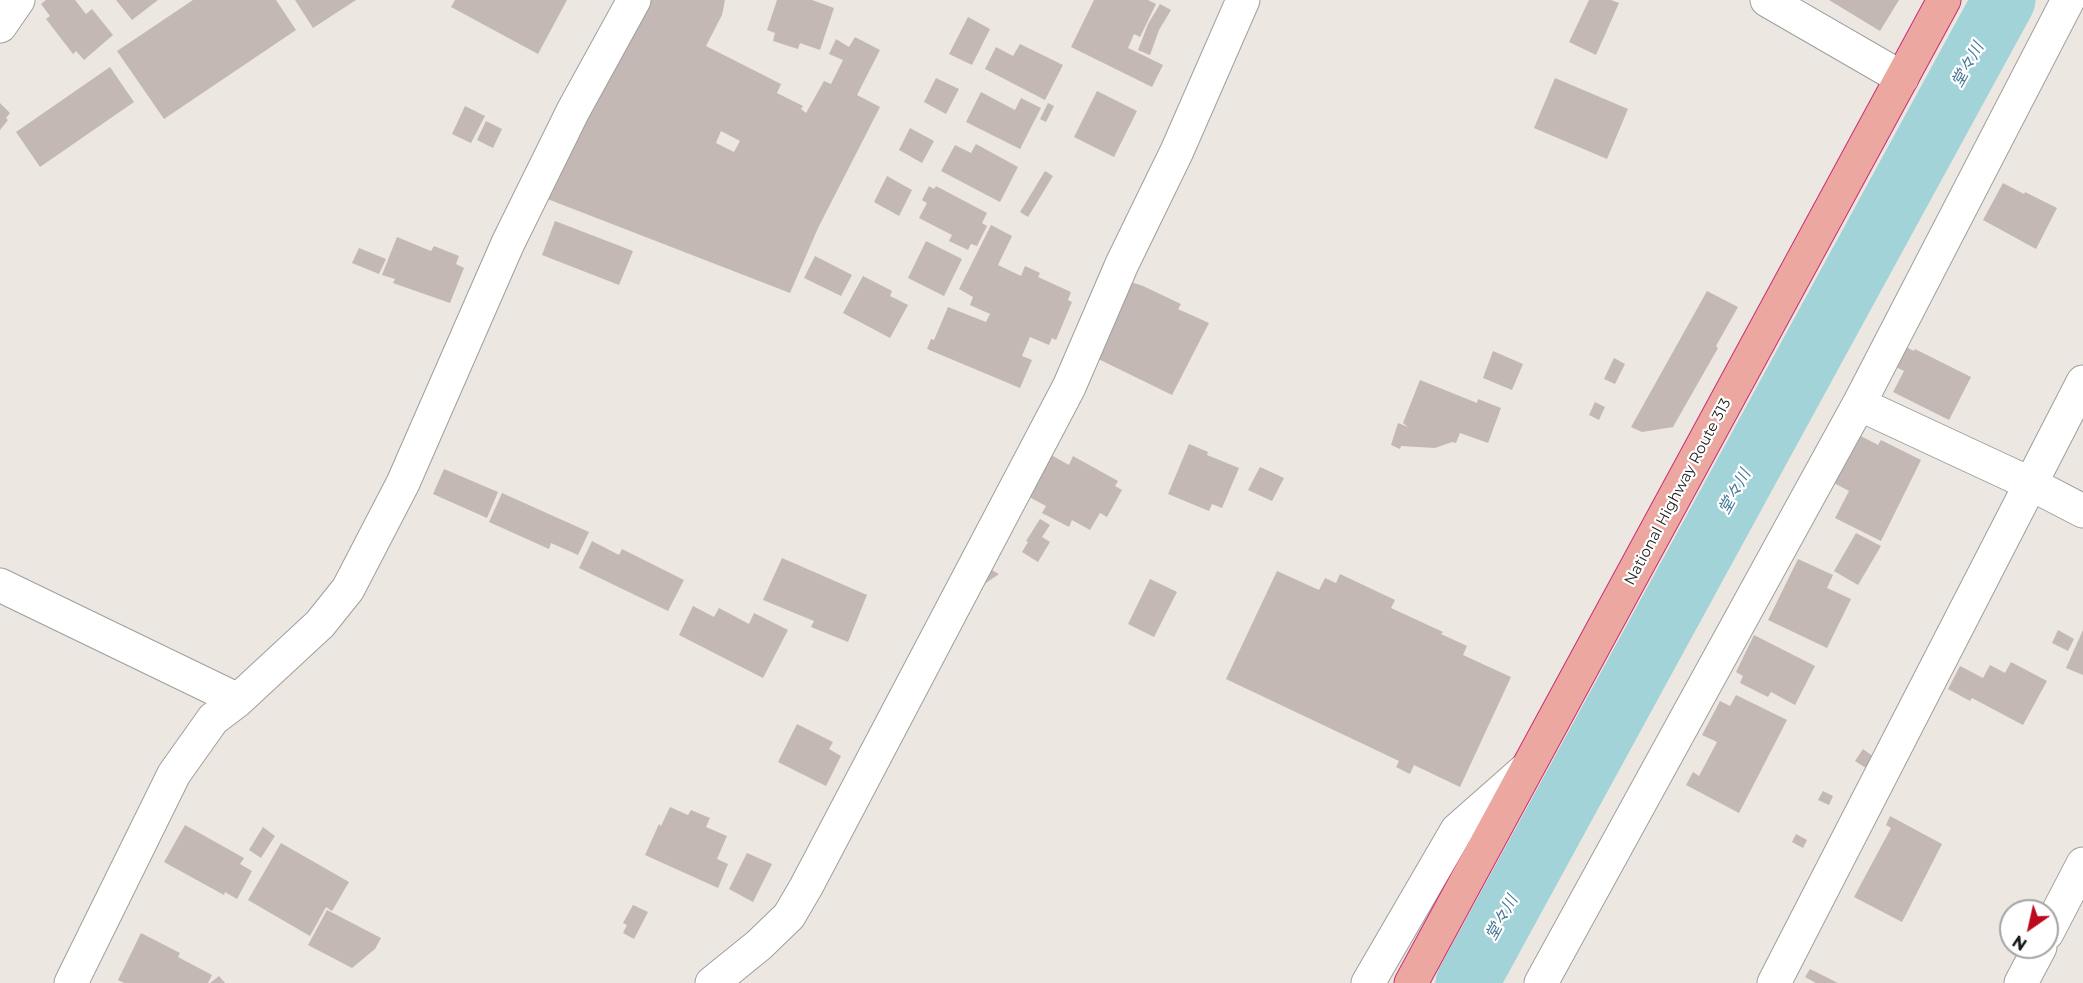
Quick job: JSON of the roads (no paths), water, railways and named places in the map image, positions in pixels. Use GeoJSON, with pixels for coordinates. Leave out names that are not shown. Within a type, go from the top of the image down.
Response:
{"type":"FeatureCollection","features":[{"type":"Feature","properties":{"kind":"highway","name":"National Highway Route 313"},"geometry":{"type":"LineString","coordinates":[[1411,983],[1944,0]]}},
{"type":"Feature","properties":{"kind":"street"},"geometry":{"type":"LineString","coordinates":[[0,26],[18,0]]}},
{"type":"Feature","properties":{"kind":"street"},"geometry":{"type":"LineString","coordinates":[[71,983],[174,774],[213,719],[238,700],[320,624],[348,589],[403,483],[513,233],[573,111],[634,0]]}},
{"type":"Feature","properties":{"kind":"street"},"geometry":{"type":"LineString","coordinates":[[712,983],[759,945],[789,916],[806,887],[1069,387],[1122,264],[1177,151],[1243,0]]}},
{"type":"Feature","properties":{"kind":"street"},"geometry":{"type":"LineString","coordinates":[[1767,0],[1902,78]]}},
{"type":"Feature","properties":{"kind":"street"},"geometry":{"type":"LineString","coordinates":[[1541,983],[1859,404],[2068,0]]}},
{"type":"Feature","properties":{"kind":"street"},"geometry":{"type":"LineString","coordinates":[[1774,983],[2083,382]]}},
{"type":"Feature","properties":{"kind":"street"},"geometry":{"type":"LineString","coordinates":[[1859,404],[2031,484],[2083,511]]}},
{"type":"Feature","properties":{"kind":"street"},"geometry":{"type":"LineString","coordinates":[[0,585],[238,700]]}},
{"type":"Feature","properties":{"kind":"street"},"geometry":{"type":"LineString","coordinates":[[1368,983],[1457,830],[1530,765]]}},
{"type":"Feature","properties":{"kind":"street"},"geometry":{"type":"LineString","coordinates":[[2059,910],[2083,864]]}},
{"type":"Feature","properties":{"kind":"street"},"geometry":{"type":"LineString","coordinates":[[2021,983],[2034,959]]}},
{"type":"Feature","properties":{"kind":"waterway","name":"堂々川"},"geometry":{"type":"LineString","coordinates":[[1467,983],[2004,0]]}}]}
